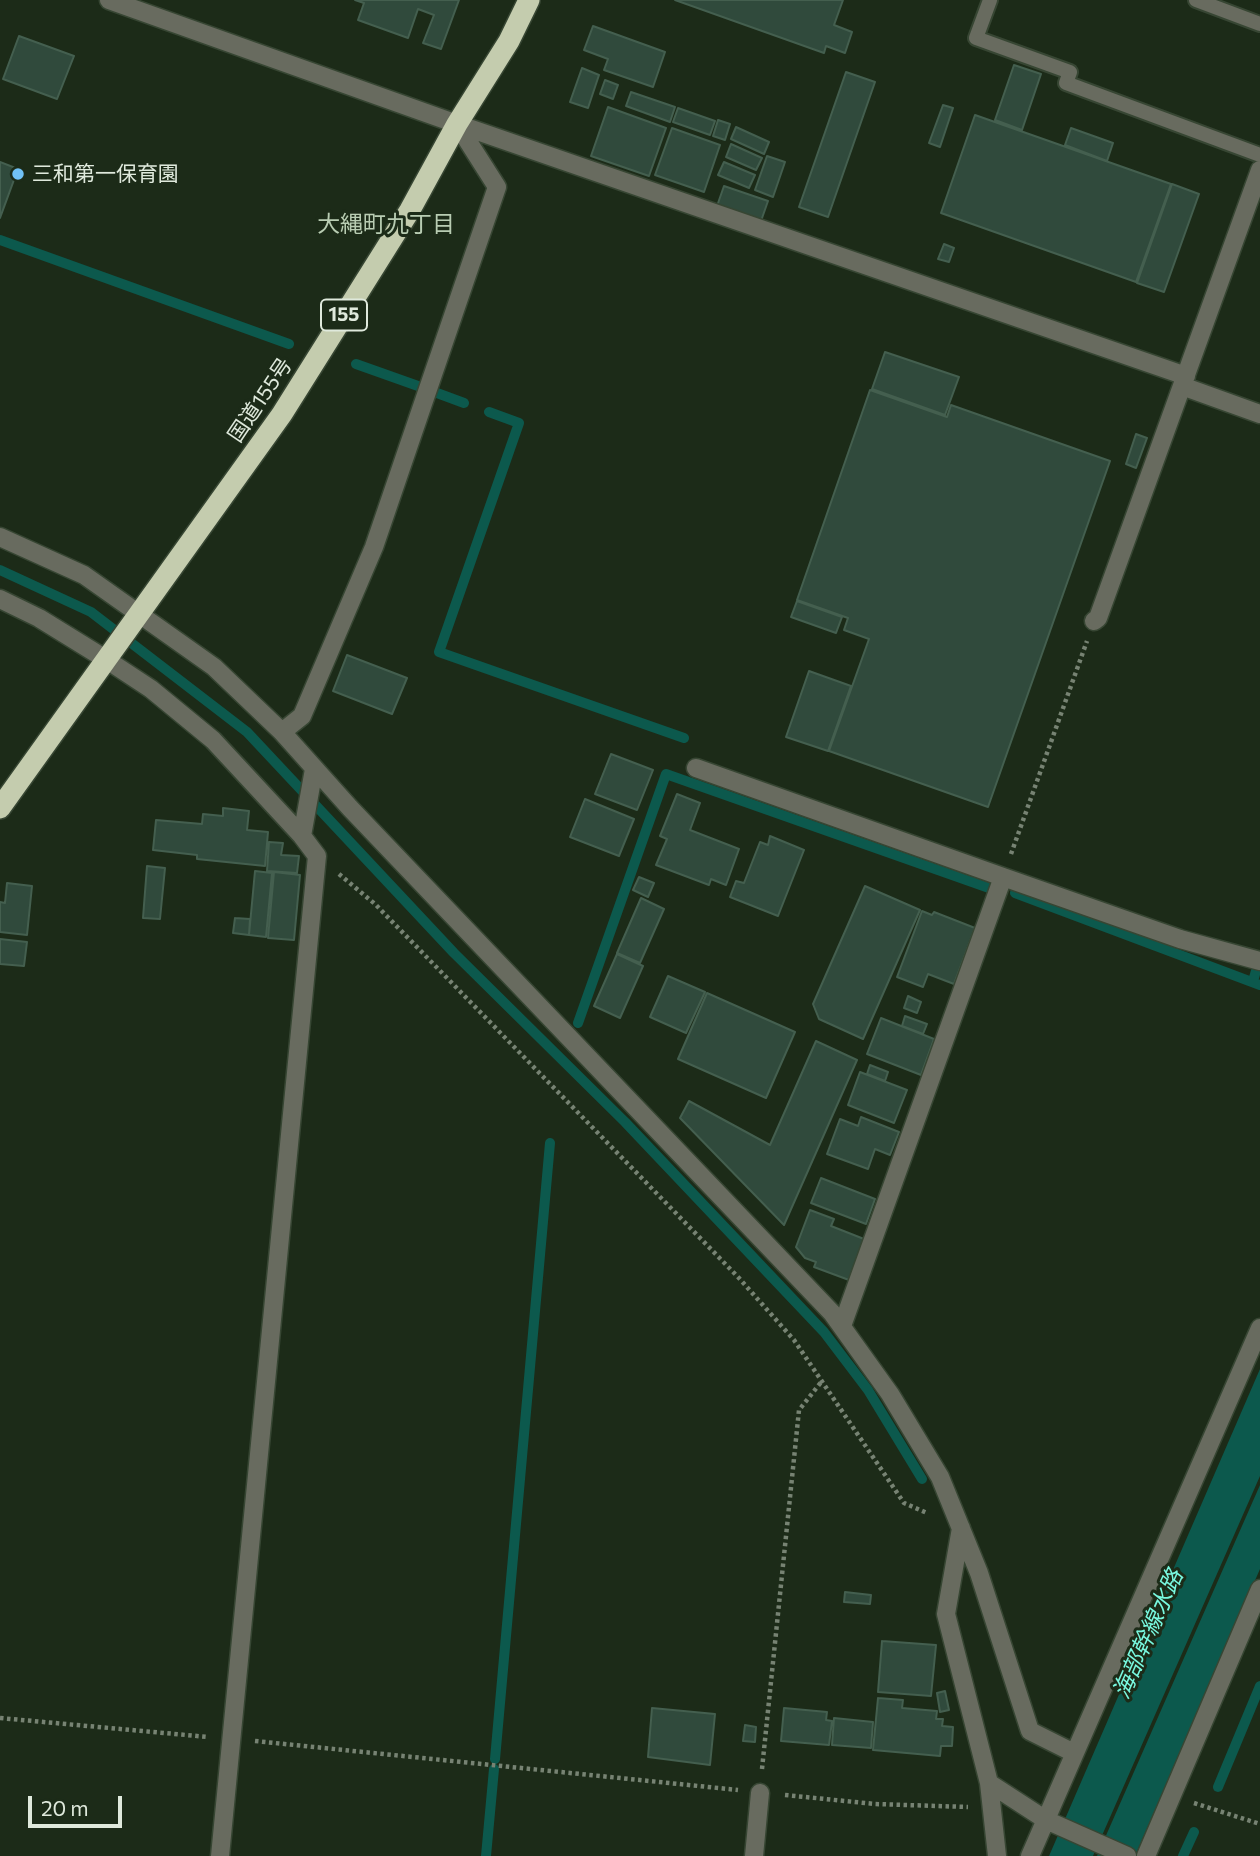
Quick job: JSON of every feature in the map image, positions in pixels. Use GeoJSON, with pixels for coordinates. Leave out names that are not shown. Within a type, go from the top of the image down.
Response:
{"type":"FeatureCollection","features":[{"type":"Feature","properties":{"kind":"highway","name":"国道155号"},"geometry":{"type":"LineString","coordinates":[[0,808],[282,414],[410,210],[457,124],[509,41],[529,0]]}},
{"type":"Feature","properties":{"kind":"street"},"geometry":{"type":"LineString","coordinates":[[109,0],[1184,381],[1260,414]]}},
{"type":"Feature","properties":{"kind":"street"},"geometry":{"type":"LineString","coordinates":[[282,732],[302,716],[374,547],[498,187],[457,124]]}},
{"type":"Feature","properties":{"kind":"street"},"geometry":{"type":"LineString","coordinates":[[1094,621],[1098,618],[1260,170]]}},
{"type":"Feature","properties":{"kind":"street"},"geometry":{"type":"LineString","coordinates":[[0,537],[84,575],[214,667],[282,732],[842,1326],[890,1394],[940,1477],[961,1528],[1030,1731],[1074,1753]]}},
{"type":"Feature","properties":{"kind":"street"},"geometry":{"type":"LineString","coordinates":[[0,599],[38,618],[107,660],[151,690],[213,740],[304,827],[317,856],[220,1856]]}},
{"type":"Feature","properties":{"kind":"street"},"geometry":{"type":"LineString","coordinates":[[696,768],[1180,939],[1260,961]]}},
{"type":"Feature","properties":{"kind":"street"},"geometry":{"type":"LineString","coordinates":[[304,827],[314,769]]}},
{"type":"Feature","properties":{"kind":"street"},"geometry":{"type":"LineString","coordinates":[[842,1326],[1003,877]]}},
{"type":"Feature","properties":{"kind":"street"},"geometry":{"type":"LineString","coordinates":[[1030,1856],[1051,1822],[1074,1753],[1260,1328]]}},
{"type":"Feature","properties":{"kind":"street"},"geometry":{"type":"LineString","coordinates":[[961,1528],[946,1614],[989,1783],[997,1856]]}},
{"type":"Feature","properties":{"kind":"street"},"geometry":{"type":"LineString","coordinates":[[1146,1856],[1260,1588]]}},
{"type":"Feature","properties":{"kind":"street"},"geometry":{"type":"LineString","coordinates":[[989,1783],[1051,1822],[1127,1856]]}},
{"type":"Feature","properties":{"kind":"street"},"geometry":{"type":"LineString","coordinates":[[754,1856],[760,1793]]}},
{"type":"Feature","properties":{"kind":"lane"},"geometry":{"type":"LineString","coordinates":[[990,0],[976,38],[1070,72],[1066,83],[1260,155]]}},
{"type":"Feature","properties":{"kind":"lane"},"geometry":{"type":"LineString","coordinates":[[1196,0],[1260,24]]}},
{"type":"Feature","properties":{"kind":"path"},"geometry":{"type":"LineString","coordinates":[[1003,877],[1094,621]]}},
{"type":"Feature","properties":{"kind":"path"},"geometry":{"type":"LineString","coordinates":[[317,856],[375,904],[738,1278],[794,1340],[904,1503],[961,1528]]}},
{"type":"Feature","properties":{"kind":"path"},"geometry":{"type":"LineString","coordinates":[[760,1793],[799,1410],[822,1381]]}},
{"type":"Feature","properties":{"kind":"path"},"geometry":{"type":"LineString","coordinates":[[0,1718],[230,1738],[875,1804],[991,1807]]}},
{"type":"Feature","properties":{"kind":"path"},"geometry":{"type":"LineString","coordinates":[[1172,1796],[1260,1824]]}},
{"type":"Feature","properties":{"kind":"water","name":"海部幹線水路"},"geometry":{"type":"Polygon","coordinates":[[[1260,1369],[1260,1476],[1093,1856],[1049,1856],[1260,1369]]]}},
{"type":"Feature","properties":{"kind":"water"},"geometry":{"type":"Polygon","coordinates":[[[1260,1485],[1260,1569],[1135,1856],[1097,1856],[1260,1485]]]}},
{"type":"Feature","properties":{"kind":"building"},"geometry":{"type":"Polygon","coordinates":[[[355,0],[459,0],[441,49],[423,43],[434,15],[418,9],[408,38],[358,20],[364,3],[355,0]]]}},
{"type":"Feature","properties":{"kind":"building"},"geometry":{"type":"Polygon","coordinates":[[[675,0],[843,0],[834,25],[852,32],[845,53],[826,46],[824,53],[675,0]]]}},
{"type":"Feature","properties":{"kind":"building"},"geometry":{"type":"Polygon","coordinates":[[[593,26],[665,52],[653,87],[604,70],[608,59],[584,50],[593,26]]]}},
{"type":"Feature","properties":{"kind":"building"},"geometry":{"type":"Polygon","coordinates":[[[19,36],[74,56],[57,99],[3,79],[19,36]]]}},
{"type":"Feature","properties":{"kind":"building"},"geometry":{"type":"Polygon","coordinates":[[[1014,65],[1041,74],[1022,130],[995,120],[1014,65]]]}},
{"type":"Feature","properties":{"kind":"building"},"geometry":{"type":"Polygon","coordinates":[[[582,68],[599,75],[588,108],[570,102],[582,68]]]}},
{"type":"Feature","properties":{"kind":"building"},"geometry":{"type":"Polygon","coordinates":[[[846,72],[875,82],[828,217],[799,207],[846,72]]]}},
{"type":"Feature","properties":{"kind":"building"},"geometry":{"type":"Polygon","coordinates":[[[605,80],[618,85],[613,99],[600,94],[605,80]]]}},
{"type":"Feature","properties":{"kind":"building"},"geometry":{"type":"Polygon","coordinates":[[[631,92],[675,107],[670,122],[626,106],[631,92]]]}},
{"type":"Feature","properties":{"kind":"building"},"geometry":{"type":"Polygon","coordinates":[[[943,105],[953,108],[940,147],[929,143],[943,105]]]}},
{"type":"Feature","properties":{"kind":"building"},"geometry":{"type":"Polygon","coordinates":[[[608,107],[666,128],[649,176],[591,156],[608,107]]]}},
{"type":"Feature","properties":{"kind":"building"},"geometry":{"type":"Polygon","coordinates":[[[678,108],[715,121],[710,135],[673,122],[678,108]]]}},
{"type":"Feature","properties":{"kind":"building"},"geometry":{"type":"Polygon","coordinates":[[[975,115],[1171,184],[1136,282],[941,213],[975,115]]]}},
{"type":"Feature","properties":{"kind":"building"},"geometry":{"type":"Polygon","coordinates":[[[718,120],[730,124],[725,140],[713,136],[718,120]]]}},
{"type":"Feature","properties":{"kind":"building"},"geometry":{"type":"Polygon","coordinates":[[[736,127],[769,142],[764,154],[731,139],[736,127]]]}},
{"type":"Feature","properties":{"kind":"building"},"geometry":{"type":"Polygon","coordinates":[[[672,128],[720,145],[704,192],[655,175],[672,128]]]}},
{"type":"Feature","properties":{"kind":"building"},"geometry":{"type":"Polygon","coordinates":[[[1071,128],[1113,143],[1107,161],[1065,145],[1071,128]]]}},
{"type":"Feature","properties":{"kind":"building"},"geometry":{"type":"Polygon","coordinates":[[[731,144],[762,158],[756,170],[726,157],[731,144]]]}},
{"type":"Feature","properties":{"kind":"building"},"geometry":{"type":"Polygon","coordinates":[[[767,156],[785,162],[773,197],[755,190],[767,156]]]}},
{"type":"Feature","properties":{"kind":"building"},"geometry":{"type":"Polygon","coordinates":[[[0,162],[18,169],[0,218],[0,162]]]}},
{"type":"Feature","properties":{"kind":"building"},"geometry":{"type":"Polygon","coordinates":[[[724,162],[755,175],[749,188],[718,175],[724,162]]]}},
{"type":"Feature","properties":{"kind":"building"},"geometry":{"type":"Polygon","coordinates":[[[1172,184],[1199,194],[1164,292],[1137,283],[1172,184]]]}},
{"type":"Feature","properties":{"kind":"building"},"geometry":{"type":"Polygon","coordinates":[[[724,186],[768,201],[761,221],[717,206],[724,186]]]}},
{"type":"Feature","properties":{"kind":"building"},"geometry":{"type":"Polygon","coordinates":[[[944,244],[954,248],[949,262],[938,259],[944,244]]]}},
{"type":"Feature","properties":{"kind":"building"},"geometry":{"type":"Polygon","coordinates":[[[885,352],[959,377],[945,415],[872,389],[885,352]]]}},
{"type":"Feature","properties":{"kind":"building"},"geometry":{"type":"Polygon","coordinates":[[[870,390],[947,417],[951,405],[1110,461],[988,807],[829,751],[869,639],[844,630],[848,618],[797,600],[870,390]]]}},
{"type":"Feature","properties":{"kind":"building"},"geometry":{"type":"Polygon","coordinates":[[[1136,434],[1147,438],[1136,468],[1126,464],[1136,434]]]}},
{"type":"Feature","properties":{"kind":"building"},"geometry":{"type":"Polygon","coordinates":[[[797,601],[842,617],[836,633],[791,617],[797,601]]]}},
{"type":"Feature","properties":{"kind":"building"},"geometry":{"type":"Polygon","coordinates":[[[347,655],[407,678],[392,714],[333,691],[347,655]]]}},
{"type":"Feature","properties":{"kind":"building"},"geometry":{"type":"Polygon","coordinates":[[[809,671],[851,686],[828,751],[786,737],[809,671]]]}},
{"type":"Feature","properties":{"kind":"building"},"geometry":{"type":"Polygon","coordinates":[[[611,754],[653,770],[637,810],[595,794],[611,754]]]}},
{"type":"Feature","properties":{"kind":"building"},"geometry":{"type":"Polygon","coordinates":[[[677,794],[700,803],[690,830],[739,849],[726,885],[711,879],[709,885],[656,865],[667,839],[660,836],[677,794]]]}},
{"type":"Feature","properties":{"kind":"building"},"geometry":{"type":"Polygon","coordinates":[[[585,799],[634,819],[619,856],[570,837],[585,799]]]}},
{"type":"Feature","properties":{"kind":"building"},"geometry":{"type":"Polygon","coordinates":[[[223,808],[249,811],[247,830],[268,832],[265,866],[197,859],[197,855],[153,850],[156,820],[202,824],[203,814],[223,816],[223,808]]]}},
{"type":"Feature","properties":{"kind":"building"},"geometry":{"type":"Polygon","coordinates":[[[770,836],[804,850],[778,916],[730,897],[736,881],[744,883],[760,842],[768,845],[770,836]]]}},
{"type":"Feature","properties":{"kind":"building"},"geometry":{"type":"Polygon","coordinates":[[[269,842],[283,843],[281,855],[299,856],[297,873],[267,871],[269,842]]]}},
{"type":"Feature","properties":{"kind":"building"},"geometry":{"type":"Polygon","coordinates":[[[147,866],[165,868],[160,919],[143,918],[147,866]]]}},
{"type":"Feature","properties":{"kind":"building"},"geometry":{"type":"Polygon","coordinates":[[[255,871],[272,873],[266,937],[249,935],[255,871]]]}},
{"type":"Feature","properties":{"kind":"building"},"geometry":{"type":"Polygon","coordinates":[[[274,872],[300,875],[294,940],[268,938],[274,872]]]}},
{"type":"Feature","properties":{"kind":"building"},"geometry":{"type":"Polygon","coordinates":[[[639,877],[654,883],[648,897],[633,890],[639,877]]]}},
{"type":"Feature","properties":{"kind":"building"},"geometry":{"type":"Polygon","coordinates":[[[7,883],[32,886],[27,935],[0,932],[0,902],[5,903],[7,883]]]}},
{"type":"Feature","properties":{"kind":"building"},"geometry":{"type":"Polygon","coordinates":[[[865,886],[920,910],[863,1039],[819,1019],[813,1004],[865,886]]]}},
{"type":"Feature","properties":{"kind":"building"},"geometry":{"type":"Polygon","coordinates":[[[641,898],[664,909],[640,963],[617,953],[641,898]]]}},
{"type":"Feature","properties":{"kind":"building"},"geometry":{"type":"Polygon","coordinates":[[[922,911],[932,915],[934,912],[975,928],[954,984],[928,974],[923,987],[897,977],[922,911]]]}},
{"type":"Feature","properties":{"kind":"building"},"geometry":{"type":"Polygon","coordinates":[[[235,918],[250,919],[249,935],[233,933],[235,918]]]}},
{"type":"Feature","properties":{"kind":"building"},"geometry":{"type":"Polygon","coordinates":[[[0,939],[27,942],[24,966],[0,964],[0,939]]]}},
{"type":"Feature","properties":{"kind":"building"},"geometry":{"type":"Polygon","coordinates":[[[617,954],[643,966],[620,1018],[594,1006],[617,954]]]}},
{"type":"Feature","properties":{"kind":"building"},"geometry":{"type":"Polygon","coordinates":[[[668,976],[705,992],[686,1033],[650,1017],[668,976]]]}},
{"type":"Feature","properties":{"kind":"building"},"geometry":{"type":"Polygon","coordinates":[[[707,993],[795,1032],[766,1098],[678,1059],[707,993]]]}},
{"type":"Feature","properties":{"kind":"building"},"geometry":{"type":"Polygon","coordinates":[[[908,996],[921,1002],[917,1013],[904,1008],[908,996]]]}},
{"type":"Feature","properties":{"kind":"building"},"geometry":{"type":"Polygon","coordinates":[[[905,1016],[927,1024],[923,1034],[902,1026],[905,1016]]]}},
{"type":"Feature","properties":{"kind":"building"},"geometry":{"type":"Polygon","coordinates":[[[881,1018],[934,1039],[921,1075],[867,1054],[881,1018]]]}},
{"type":"Feature","properties":{"kind":"building"},"geometry":{"type":"Polygon","coordinates":[[[816,1041],[857,1060],[784,1225],[680,1118],[689,1101],[770,1145],[816,1041]]]}},
{"type":"Feature","properties":{"kind":"building"},"geometry":{"type":"Polygon","coordinates":[[[870,1065],[888,1072],[885,1081],[867,1074],[870,1065]]]}},
{"type":"Feature","properties":{"kind":"building"},"geometry":{"type":"Polygon","coordinates":[[[860,1072],[907,1090],[894,1123],[848,1105],[860,1072]]]}},
{"type":"Feature","properties":{"kind":"building"},"geometry":{"type":"Polygon","coordinates":[[[861,1117],[899,1132],[890,1155],[875,1149],[868,1169],[827,1154],[840,1119],[858,1126],[861,1117]]]}},
{"type":"Feature","properties":{"kind":"building"},"geometry":{"type":"Polygon","coordinates":[[[821,1178],[875,1199],[866,1224],[811,1203],[821,1178]]]}},
{"type":"Feature","properties":{"kind":"building"},"geometry":{"type":"Polygon","coordinates":[[[810,1210],[834,1219],[831,1226],[864,1239],[849,1280],[814,1267],[816,1262],[805,1258],[796,1247],[810,1210]]]}},
{"type":"Feature","properties":{"kind":"building"},"geometry":{"type":"Polygon","coordinates":[[[845,1592],[871,1595],[870,1604],[844,1602],[845,1592]]]}},
{"type":"Feature","properties":{"kind":"building"},"geometry":{"type":"Polygon","coordinates":[[[882,1641],[936,1645],[931,1696],[878,1692],[882,1641]]]}},
{"type":"Feature","properties":{"kind":"building"},"geometry":{"type":"Polygon","coordinates":[[[945,1691],[949,1710],[940,1712],[937,1693],[945,1691]]]}},
{"type":"Feature","properties":{"kind":"building"},"geometry":{"type":"Polygon","coordinates":[[[878,1698],[903,1700],[902,1708],[937,1711],[936,1719],[943,1719],[942,1726],[953,1727],[952,1746],[941,1746],[940,1756],[873,1750],[878,1698]]]}},
{"type":"Feature","properties":{"kind":"building"},"geometry":{"type":"Polygon","coordinates":[[[652,1708],[715,1714],[710,1765],[648,1757],[652,1708]]]}},
{"type":"Feature","properties":{"kind":"building"},"geometry":{"type":"Polygon","coordinates":[[[784,1708],[827,1712],[826,1720],[832,1721],[829,1745],[781,1741],[784,1708]]]}},
{"type":"Feature","properties":{"kind":"building"},"geometry":{"type":"Polygon","coordinates":[[[834,1718],[873,1722],[871,1748],[832,1745],[834,1718]]]}},
{"type":"Feature","properties":{"kind":"building"},"geometry":{"type":"Polygon","coordinates":[[[745,1725],[756,1727],[755,1742],[743,1741],[745,1725]]]}},
{"type":"Feature","properties":{"kind":"waterway"},"geometry":{"type":"LineString","coordinates":[[0,240],[289,344]]}},
{"type":"Feature","properties":{"kind":"waterway"},"geometry":{"type":"LineString","coordinates":[[356,364],[418,386]]}},
{"type":"Feature","properties":{"kind":"waterway"},"geometry":{"type":"LineString","coordinates":[[437,393],[464,403]]}},
{"type":"Feature","properties":{"kind":"waterway"},"geometry":{"type":"LineString","coordinates":[[489,412],[519,423],[439,652],[684,738]]}},
{"type":"Feature","properties":{"kind":"waterway"},"geometry":{"type":"LineString","coordinates":[[0,570],[91,612],[247,732],[454,953],[625,1122],[824,1332],[868,1390],[922,1479]]}},
{"type":"Feature","properties":{"kind":"waterway"},"geometry":{"type":"LineString","coordinates":[[578,1023],[666,774],[989,888]]}},
{"type":"Feature","properties":{"kind":"waterway"},"geometry":{"type":"LineString","coordinates":[[1015,893],[1260,985]]}},
{"type":"Feature","properties":{"kind":"waterway"},"geometry":{"type":"LineString","coordinates":[[1253,981],[1256,971]]}},
{"type":"Feature","properties":{"kind":"waterway"},"geometry":{"type":"LineString","coordinates":[[495,1759],[550,1143]]}},
{"type":"Feature","properties":{"kind":"waterway"},"geometry":{"type":"LineString","coordinates":[[1218,1787],[1260,1686]]}},
{"type":"Feature","properties":{"kind":"waterway"},"geometry":{"type":"LineString","coordinates":[[486,1856],[494,1769]]}},
{"type":"Feature","properties":{"kind":"waterway"},"geometry":{"type":"LineString","coordinates":[[1183,1856],[1194,1832]]}},
{"type":"Feature","properties":{"kind":"place","name":"三和第一保育園"},"geometry":{"type":"Point","coordinates":[18,174]}},
{"type":"Feature","properties":{"kind":"district","name":"大縄町九丁目"},"geometry":{"type":"Point","coordinates":[386,224]}}]}
